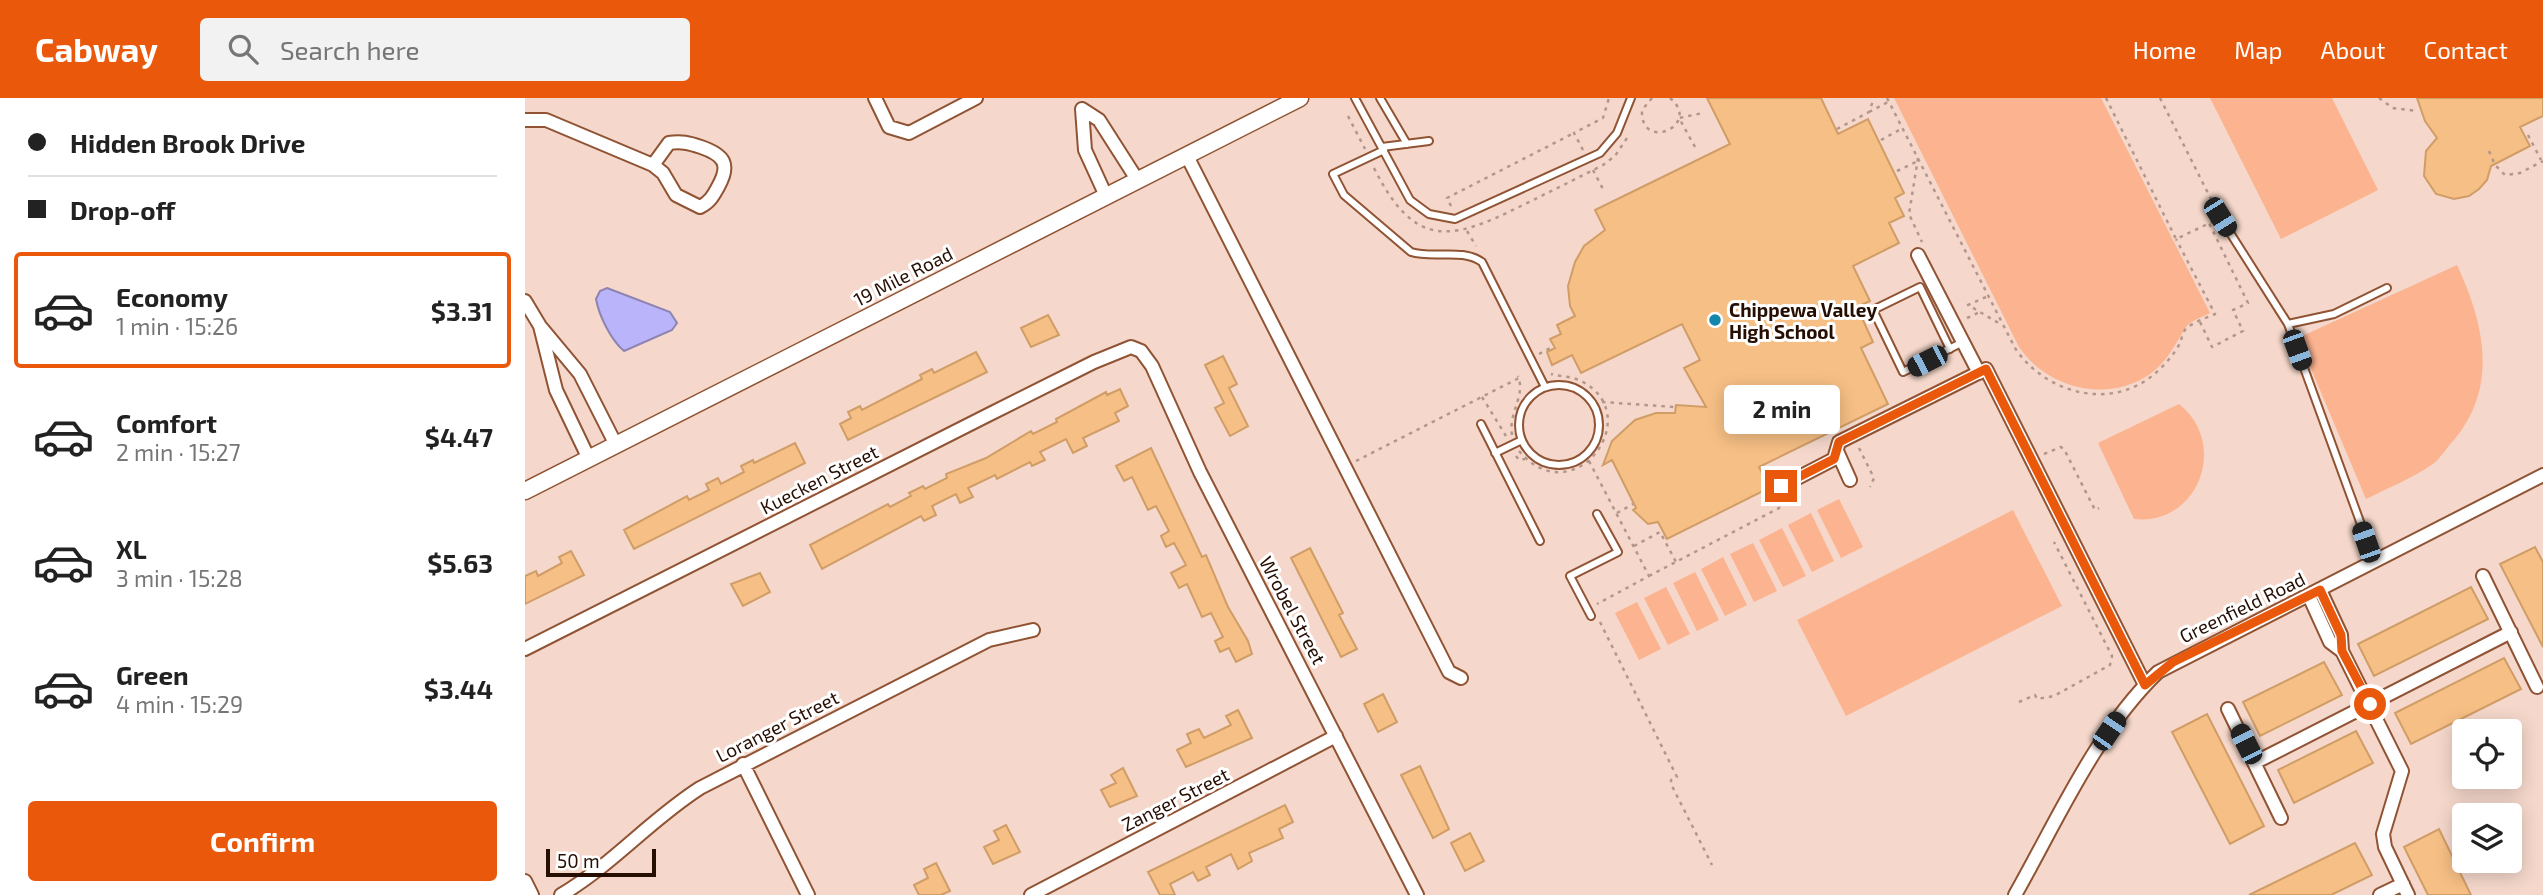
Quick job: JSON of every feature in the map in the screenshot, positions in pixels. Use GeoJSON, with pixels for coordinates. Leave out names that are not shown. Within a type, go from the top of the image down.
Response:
{"type":"FeatureCollection","features":[{"type":"Feature","properties":{"kind":"street"},"geometry":{"type":"LineString","coordinates":[[875,98],[889,127],[909,133],[975,98]]}},
{"type":"Feature","properties":{"kind":"street","name":"19 Mile Road"},"geometry":{"type":"LineString","coordinates":[[525,491],[1300,98]]}},
{"type":"Feature","properties":{"kind":"street"},"geometry":{"type":"LineString","coordinates":[[1078,104],[1099,120],[1138,181]]}},
{"type":"Feature","properties":{"kind":"street"},"geometry":{"type":"LineString","coordinates":[[1078,104],[1085,150],[1106,197]]}},
{"type":"Feature","properties":{"kind":"street"},"geometry":{"type":"LineString","coordinates":[[525,120],[546,120],[653,165],[663,173],[676,195],[700,207],[709,203],[724,177],[726,162],[720,153],[682,141],[669,143],[653,165]]}},
{"type":"Feature","properties":{"kind":"street"},"geometry":{"type":"LineString","coordinates":[[1187,156],[1449,671],[1461,678]]}},
{"type":"Feature","properties":{"kind":"street"},"geometry":{"type":"LineString","coordinates":[[1918,255],[1926,284],[1963,342],[1979,373]]}},
{"type":"Feature","properties":{"kind":"street"},"geometry":{"type":"LineString","coordinates":[[525,301],[540,326],[580,374],[616,445]]}},
{"type":"Feature","properties":{"kind":"street"},"geometry":{"type":"LineString","coordinates":[[540,326],[556,390],[589,458]]}},
{"type":"Feature","properties":{"kind":"street","name":"Kuecken Street"},"geometry":{"type":"LineString","coordinates":[[525,649],[999,409],[1094,362],[1131,347]]}},
{"type":"Feature","properties":{"kind":"street","name":"Wrobel Street"},"geometry":{"type":"LineString","coordinates":[[1131,347],[1141,351],[1152,366],[1200,472],[1417,895]]}},
{"type":"Feature","properties":{"kind":"street"},"geometry":{"type":"LineString","coordinates":[[1781,486],[1834,459],[1839,442],[1986,369],[2145,685]]}},
{"type":"Feature","properties":{"kind":"street"},"geometry":{"type":"LineString","coordinates":[[1837,451],[1850,480]]}},
{"type":"Feature","properties":{"kind":"street","name":"Greenfield Road"},"geometry":{"type":"LineString","coordinates":[[2015,895],[2102,742],[2145,685],[2173,662],[2315,593],[2543,475]]}},
{"type":"Feature","properties":{"kind":"street"},"geometry":{"type":"LineString","coordinates":[[2483,576],[2537,687]]}},
{"type":"Feature","properties":{"kind":"street"},"geometry":{"type":"LineString","coordinates":[[2315,593],[2330,642],[2342,651],[2402,772],[2383,834],[2385,847],[2406,889],[2380,895]]}},
{"type":"Feature","properties":{"kind":"street","name":"Loranger Street"},"geometry":{"type":"LineString","coordinates":[[561,895],[604,866],[683,799],[743,764],[989,640],[1033,630]]}},
{"type":"Feature","properties":{"kind":"street"},"geometry":{"type":"LineString","coordinates":[[2256,762],[2511,632]]}},
{"type":"Feature","properties":{"kind":"street"},"geometry":{"type":"LineString","coordinates":[[2228,709],[2281,818]]}},
{"type":"Feature","properties":{"kind":"street","name":"Zanger Street"},"geometry":{"type":"LineString","coordinates":[[1031,895],[1336,736]]}},
{"type":"Feature","properties":{"kind":"street"},"geometry":{"type":"LineString","coordinates":[[743,764],[808,895]]}},
{"type":"Feature","properties":{"kind":"street"},"geometry":{"type":"LineString","coordinates":[[525,881],[532,895]]}},
{"type":"Feature","properties":{"kind":"lane"},"geometry":{"type":"LineString","coordinates":[[1355,98],[1404,191],[1418,208],[1429,214],[1455,219],[1600,153],[1617,133],[1631,98]]}},
{"type":"Feature","properties":{"kind":"lane"},"geometry":{"type":"LineString","coordinates":[[1380,98],[1407,144]]}},
{"type":"Feature","properties":{"kind":"lane"},"geometry":{"type":"LineString","coordinates":[[1429,141],[1383,148],[1333,174],[1344,195],[1411,252],[1423,256],[1462,254],[1482,262],[1545,387]]}},
{"type":"Feature","properties":{"kind":"lane"},"geometry":{"type":"LineString","coordinates":[[2220,217],[2288,324],[2375,562]]}},
{"type":"Feature","properties":{"kind":"lane"},"geometry":{"type":"LineString","coordinates":[[1950,349],[1926,284],[1873,310],[1903,372],[1950,349],[1963,342]]}},
{"type":"Feature","properties":{"kind":"lane"},"geometry":{"type":"LineString","coordinates":[[2288,324],[2334,314],[2388,288]]}},
{"type":"Feature","properties":{"kind":"lane"},"geometry":{"type":"LineString","coordinates":[[1570,386],[1591,400],[1599,423],[1593,447],[1574,463],[1562,465],[1538,459],[1522,440],[1518,428],[1525,403],[1545,387],[1570,386]]}},
{"type":"Feature","properties":{"kind":"lane"},"geometry":{"type":"LineString","coordinates":[[1481,424],[1540,541]]}},
{"type":"Feature","properties":{"kind":"lane"},"geometry":{"type":"LineString","coordinates":[[1495,453],[1522,440]]}},
{"type":"Feature","properties":{"kind":"lane"},"geometry":{"type":"LineString","coordinates":[[1595,617],[1570,576],[1618,552],[1597,514]]}},
{"type":"Feature","properties":{"kind":"path"},"geometry":{"type":"LineString","coordinates":[[1453,209],[1447,198],[1603,118],[1609,98]]}},
{"type":"Feature","properties":{"kind":"path"},"geometry":{"type":"LineString","coordinates":[[1652,98],[1643,110],[1643,121],[1650,130],[1661,133],[1671,130],[1679,118],[1703,113]]}},
{"type":"Feature","properties":{"kind":"path"},"geometry":{"type":"LineString","coordinates":[[1672,98],[1679,108],[1679,118],[1695,147]]}},
{"type":"Feature","properties":{"kind":"path"},"geometry":{"type":"LineString","coordinates":[[1870,112],[1874,98]]}},
{"type":"Feature","properties":{"kind":"path"},"geometry":{"type":"LineString","coordinates":[[1837,129],[1888,100],[2020,356],[2039,375],[2062,388],[2102,394],[2136,386],[2151,377],[2172,354],[2185,330],[2215,314],[2106,98]]}},
{"type":"Feature","properties":{"kind":"path"},"geometry":{"type":"LineString","coordinates":[[2160,98],[2220,217],[2176,239]]}},
{"type":"Feature","properties":{"kind":"path"},"geometry":{"type":"LineString","coordinates":[[2379,98],[2393,108],[2417,111]]}},
{"type":"Feature","properties":{"kind":"path"},"geometry":{"type":"LineString","coordinates":[[1348,116],[1393,202],[1417,224],[1454,233],[1484,225],[1593,170],[1615,156],[1629,133]]}},
{"type":"Feature","properties":{"kind":"path"},"geometry":{"type":"LineString","coordinates":[[1632,123],[1643,121]]}},
{"type":"Feature","properties":{"kind":"path"},"geometry":{"type":"LineString","coordinates":[[1881,140],[1903,128]]}},
{"type":"Feature","properties":{"kind":"path"},"geometry":{"type":"LineString","coordinates":[[1574,133],[1583,150]]}},
{"type":"Feature","properties":{"kind":"path"},"geometry":{"type":"LineString","coordinates":[[2490,151],[2495,165],[2505,175],[2520,173],[2542,161],[2528,135]]}},
{"type":"Feature","properties":{"kind":"path"},"geometry":{"type":"LineString","coordinates":[[1897,171],[1918,160]]}},
{"type":"Feature","properties":{"kind":"path"},"geometry":{"type":"LineString","coordinates":[[1918,160],[1909,214],[1927,251],[1918,255]]}},
{"type":"Feature","properties":{"kind":"path"},"geometry":{"type":"LineString","coordinates":[[1593,170],[1604,191]]}},
{"type":"Feature","properties":{"kind":"path"},"geometry":{"type":"LineString","coordinates":[[2200,322],[2212,346],[2243,331],[2233,310],[2248,303],[2209,223]]}},
{"type":"Feature","properties":{"kind":"path"},"geometry":{"type":"LineString","coordinates":[[1988,296],[1968,305],[2002,325]]}},
{"type":"Feature","properties":{"kind":"path"},"geometry":{"type":"LineString","coordinates":[[1550,373],[1583,382],[1602,402],[1607,428],[1604,442],[1585,464]]}},
{"type":"Feature","properties":{"kind":"path"},"geometry":{"type":"LineString","coordinates":[[1355,462],[1519,379]]}},
{"type":"Feature","properties":{"kind":"path"},"geometry":{"type":"LineString","coordinates":[[1482,397],[1507,439]]}},
{"type":"Feature","properties":{"kind":"path"},"geometry":{"type":"LineString","coordinates":[[1602,402],[1674,407]]}},
{"type":"Feature","properties":{"kind":"path"},"geometry":{"type":"LineString","coordinates":[[1853,435],[1874,478],[1870,487]]}},
{"type":"Feature","properties":{"kind":"path"},"geometry":{"type":"LineString","coordinates":[[2032,460],[2061,447],[2064,449],[2095,510],[2099,508]]}},
{"type":"Feature","properties":{"kind":"path"},"geometry":{"type":"LineString","coordinates":[[1516,456],[1519,460],[1526,459]]}},
{"type":"Feature","properties":{"kind":"path"},"geometry":{"type":"LineString","coordinates":[[1617,513],[1633,504]]}},
{"type":"Feature","properties":{"kind":"path"},"geometry":{"type":"LineString","coordinates":[[1649,576],[1781,507]]}},
{"type":"Feature","properties":{"kind":"path"},"geometry":{"type":"LineString","coordinates":[[1634,546],[1660,532],[1676,562]]}},
{"type":"Feature","properties":{"kind":"path"},"geometry":{"type":"LineString","coordinates":[[2019,702],[2035,695],[2037,699],[2054,696],[2111,665],[2112,656],[2054,542]]}},
{"type":"Feature","properties":{"kind":"path"},"geometry":{"type":"LineString","coordinates":[[1595,617],[1677,777],[1671,780],[1671,784],[1712,865]]}},
{"type":"Feature","properties":{"kind":"shaded area"},"geometry":{"type":"Polygon","coordinates":[[[1894,98],[2101,98],[2210,313],[2188,325],[2162,364],[2133,383],[2115,388],[2079,387],[2045,373],[2019,347],[1894,98]]]}},
{"type":"Feature","properties":{"kind":"shaded area"},"geometry":{"type":"Polygon","coordinates":[[[2210,98],[2332,98],[2378,190],[2281,239],[2210,98]]]}},
{"type":"Feature","properties":{"kind":"shaded area"},"geometry":{"type":"Polygon","coordinates":[[[2457,265],[2480,332],[2482,376],[2477,398],[2468,419],[2436,462],[2366,499],[2298,338],[2457,265]]]}},
{"type":"Feature","properties":{"kind":"shaded area"},"geometry":{"type":"Polygon","coordinates":[[[607,288],[670,312],[677,323],[672,330],[624,351],[610,334],[596,299],[600,291],[607,288]]]}},
{"type":"Feature","properties":{"kind":"shaded area"},"geometry":{"type":"Polygon","coordinates":[[[2179,404],[2194,420],[2202,439],[2204,459],[2200,479],[2190,496],[2175,509],[2157,518],[2134,519],[2098,443],[2179,404]]]}},
{"type":"Feature","properties":{"kind":"shaded area"},"geometry":{"type":"Polygon","coordinates":[[[1839,499],[1863,547],[1841,558],[1817,510],[1839,499]]]}},
{"type":"Feature","properties":{"kind":"shaded area"},"geometry":{"type":"Polygon","coordinates":[[[2013,510],[2062,606],[1846,716],[1797,620],[2013,510]]]}},
{"type":"Feature","properties":{"kind":"shaded area"},"geometry":{"type":"Polygon","coordinates":[[[1811,513],[1834,561],[1812,572],[1788,525],[1811,513]]]}},
{"type":"Feature","properties":{"kind":"shaded area"},"geometry":{"type":"Polygon","coordinates":[[[1782,528],[1806,576],[1783,587],[1759,540],[1782,528]]]}},
{"type":"Feature","properties":{"kind":"shaded area"},"geometry":{"type":"Polygon","coordinates":[[[1753,543],[1777,591],[1754,602],[1730,554],[1753,543]]]}},
{"type":"Feature","properties":{"kind":"shaded area"},"geometry":{"type":"Polygon","coordinates":[[[1723,557],[1747,605],[1725,616],[1701,569],[1723,557]]]}},
{"type":"Feature","properties":{"kind":"shaded area"},"geometry":{"type":"Polygon","coordinates":[[[1695,572],[1719,620],[1697,631],[1673,583],[1695,572]]]}},
{"type":"Feature","properties":{"kind":"shaded area"},"geometry":{"type":"Polygon","coordinates":[[[1666,587],[1690,634],[1668,645],[1644,598],[1666,587]]]}},
{"type":"Feature","properties":{"kind":"shaded area"},"geometry":{"type":"Polygon","coordinates":[[[1637,602],[1661,649],[1639,660],[1615,613],[1637,602]]]}},
{"type":"Feature","properties":{"kind":"building","name":"Chippewa Valley High School"},"geometry":{"type":"Polygon","coordinates":[[[1707,98],[1821,98],[1838,134],[1868,119],[1904,193],[1895,198],[1904,216],[1889,223],[1899,243],[1853,266],[1870,301],[1857,307],[1873,342],[1861,348],[1888,404],[1759,467],[1769,488],[1667,539],[1658,522],[1648,524],[1633,510],[1636,508],[1612,460],[1603,465],[1612,441],[1635,420],[1656,413],[1675,413],[1676,405],[1706,407],[1684,368],[1700,360],[1682,324],[1581,373],[1572,355],[1552,365],[1547,352],[1555,348],[1550,339],[1561,334],[1557,325],[1575,316],[1570,306],[1568,286],[1575,262],[1584,246],[1605,230],[1595,210],[1730,144],[1707,98]]]}},
{"type":"Feature","properties":{"kind":"building"},"geometry":{"type":"Polygon","coordinates":[[[2417,98],[2543,98],[2543,116],[2520,127],[2530,146],[2491,166],[2487,180],[2469,196],[2454,199],[2436,194],[2424,176],[2426,151],[2437,138],[2425,121],[2417,98]]]}},
{"type":"Feature","properties":{"kind":"building"},"geometry":{"type":"Polygon","coordinates":[[[1048,315],[1059,335],[1031,347],[1021,328],[1048,315]]]}},
{"type":"Feature","properties":{"kind":"building"},"geometry":{"type":"Polygon","coordinates":[[[976,352],[987,372],[848,440],[840,424],[851,418],[848,412],[860,406],[862,410],[922,379],[920,375],[932,369],[934,373],[976,352]]]}},
{"type":"Feature","properties":{"kind":"building"},"geometry":{"type":"Polygon","coordinates":[[[1223,356],[1237,384],[1229,388],[1248,426],[1230,436],[1215,408],[1224,403],[1205,365],[1223,356]]]}},
{"type":"Feature","properties":{"kind":"building"},"geometry":{"type":"Polygon","coordinates":[[[1120,389],[1128,406],[1115,413],[1119,421],[1083,438],[1087,446],[1073,453],[1066,439],[1040,452],[1045,460],[1032,466],[1030,462],[997,479],[995,475],[968,488],[973,497],[960,503],[956,494],[932,506],[936,515],[924,521],[921,516],[822,569],[810,545],[888,504],[890,507],[923,486],[925,489],[947,478],[946,474],[986,458],[1031,431],[1033,434],[1057,422],[1056,419],[1106,392],[1107,395],[1120,389]]]}},
{"type":"Feature","properties":{"kind":"building"},"geometry":{"type":"Polygon","coordinates":[[[795,443],[805,463],[634,549],[624,530],[687,496],[689,500],[709,490],[706,484],[718,478],[721,484],[744,472],[741,466],[753,460],[754,463],[795,443]]]}},
{"type":"Feature","properties":{"kind":"building"},"geometry":{"type":"Polygon","coordinates":[[[1151,448],[1202,557],[1206,555],[1228,607],[1248,641],[1252,654],[1236,662],[1229,648],[1220,652],[1215,641],[1223,637],[1211,613],[1202,617],[1187,584],[1179,588],[1171,573],[1186,565],[1174,543],[1166,547],[1161,536],[1169,531],[1156,506],[1148,510],[1132,477],[1124,481],[1116,466],[1151,448]]]}},
{"type":"Feature","properties":{"kind":"building"},"geometry":{"type":"Polygon","coordinates":[[[2535,547],[2543,562],[2543,647],[2500,564],[2535,547]]]}},
{"type":"Feature","properties":{"kind":"building"},"geometry":{"type":"Polygon","coordinates":[[[1310,548],[1343,613],[1339,615],[1357,649],[1341,657],[1291,558],[1310,548]]]}},
{"type":"Feature","properties":{"kind":"building"},"geometry":{"type":"Polygon","coordinates":[[[571,551],[584,575],[525,604],[525,576],[536,571],[538,576],[562,563],[559,557],[571,551]]]}},
{"type":"Feature","properties":{"kind":"building"},"geometry":{"type":"Polygon","coordinates":[[[760,573],[770,592],[743,606],[731,584],[760,573]]]}},
{"type":"Feature","properties":{"kind":"building"},"geometry":{"type":"Polygon","coordinates":[[[2471,587],[2488,619],[2374,676],[2358,644],[2471,587]]]}},
{"type":"Feature","properties":{"kind":"building"},"geometry":{"type":"Polygon","coordinates":[[[2504,658],[2521,689],[2461,719],[2452,719],[2452,724],[2411,744],[2395,713],[2504,658]]]}},
{"type":"Feature","properties":{"kind":"building"},"geometry":{"type":"Polygon","coordinates":[[[2324,662],[2342,695],[2260,736],[2243,702],[2324,662]]]}},
{"type":"Feature","properties":{"kind":"building"},"geometry":{"type":"Polygon","coordinates":[[[1383,694],[1397,722],[1378,732],[1364,704],[1383,694]]]}},
{"type":"Feature","properties":{"kind":"building"},"geometry":{"type":"Polygon","coordinates":[[[1238,710],[1252,738],[1186,767],[1177,750],[1191,743],[1187,734],[1199,729],[1204,738],[1231,725],[1226,716],[1238,710]]]}},
{"type":"Feature","properties":{"kind":"building"},"geometry":{"type":"Polygon","coordinates":[[[2207,714],[2264,826],[2230,844],[2172,732],[2207,714]]]}},
{"type":"Feature","properties":{"kind":"building"},"geometry":{"type":"Polygon","coordinates":[[[2356,731],[2373,763],[2294,803],[2278,770],[2356,731]]]}},
{"type":"Feature","properties":{"kind":"building"},"geometry":{"type":"Polygon","coordinates":[[[1420,766],[1449,829],[1433,838],[1401,775],[1420,766]]]}},
{"type":"Feature","properties":{"kind":"building"},"geometry":{"type":"Polygon","coordinates":[[[1123,768],[1137,796],[1110,807],[1101,790],[1116,783],[1111,775],[1123,768]]]}},
{"type":"Feature","properties":{"kind":"building"},"geometry":{"type":"Polygon","coordinates":[[[1285,805],[1293,822],[1279,829],[1283,838],[1249,853],[1252,861],[1238,869],[1231,854],[1206,867],[1210,875],[1198,881],[1193,872],[1170,884],[1175,895],[1160,895],[1148,872],[1285,805]]]}},
{"type":"Feature","properties":{"kind":"building"},"geometry":{"type":"Polygon","coordinates":[[[1006,825],[1020,852],[993,864],[984,847],[999,840],[994,831],[1006,825]]]}},
{"type":"Feature","properties":{"kind":"building"},"geometry":{"type":"Polygon","coordinates":[[[2439,829],[2452,856],[2452,873],[2460,873],[2471,895],[2428,895],[2404,847],[2439,829]]]}},
{"type":"Feature","properties":{"kind":"building"},"geometry":{"type":"Polygon","coordinates":[[[1470,833],[1484,861],[1465,871],[1451,843],[1470,833]]]}},
{"type":"Feature","properties":{"kind":"building"},"geometry":{"type":"Polygon","coordinates":[[[2355,843],[2372,875],[2331,895],[2249,895],[2355,843]]]}},
{"type":"Feature","properties":{"kind":"building"},"geometry":{"type":"Polygon","coordinates":[[[936,863],[950,891],[941,895],[919,895],[914,885],[928,878],[924,869],[936,863]]]}},
{"type":"Feature","properties":{"kind":"place","name":"Chippewa Valley High School"},"geometry":{"type":"Point","coordinates":[1715,320]}},
{"type":"Feature","properties":{"kind":"route"},"geometry":{"type":"LineString","coordinates":[[1781,486],[1834,459],[1839,442],[1986,369],[2145,685],[2173,662],[2320,590],[2341,635],[2342,651],[2370,704]]}}]}
